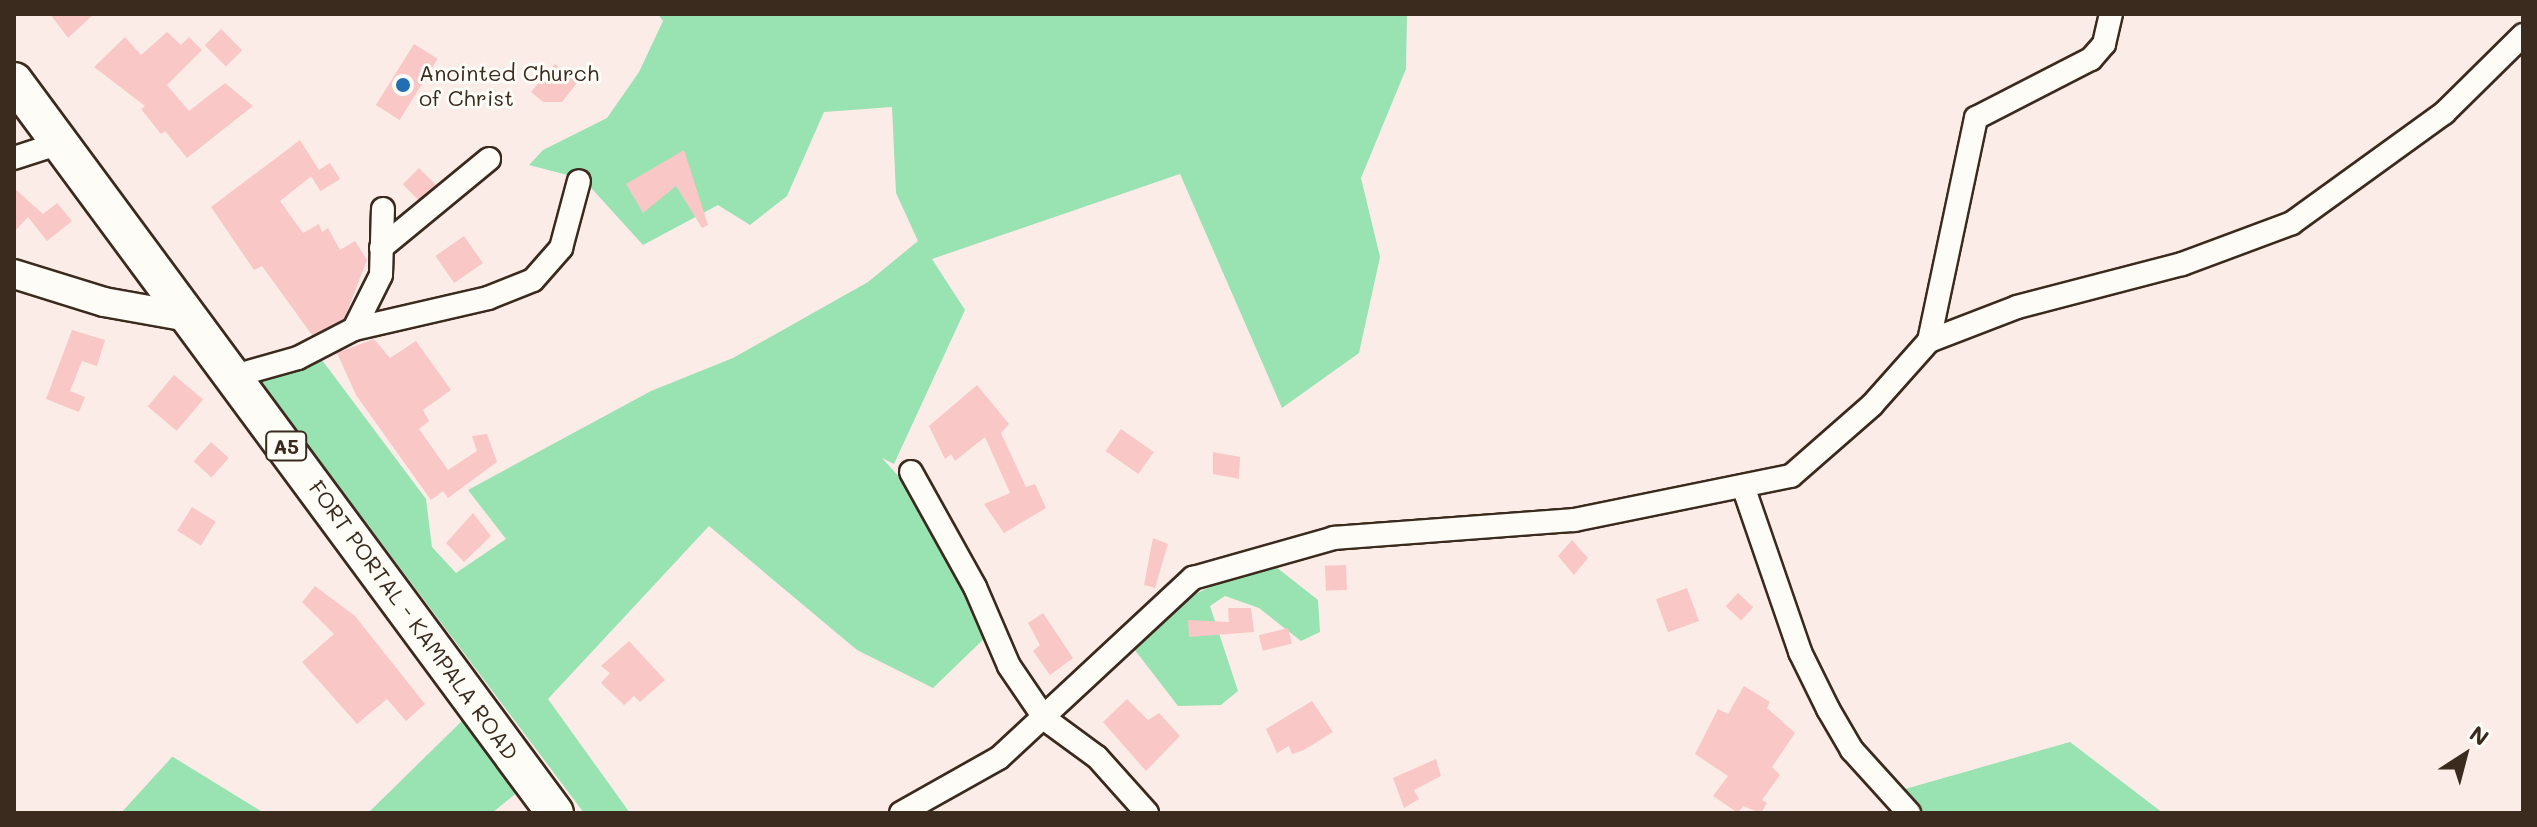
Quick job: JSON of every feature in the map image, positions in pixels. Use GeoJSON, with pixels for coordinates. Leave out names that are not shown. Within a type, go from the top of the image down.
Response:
{"type":"FeatureCollection","features":[{"type":"Feature","properties":{"kind":"highway","name":"FORT PORTAL - KAMPALA ROAD"},"geometry":{"type":"LineString","coordinates":[[14,81],[194,318],[555,813]]}},
{"type":"Feature","properties":{"kind":"street"},"geometry":{"type":"LineString","coordinates":[[1929,341],[1976,118],[2091,59],[2104,44],[2111,14]]}},
{"type":"Feature","properties":{"kind":"street"},"geometry":{"type":"LineString","coordinates":[[901,813],[976,774],[1045,719],[1163,600],[1193,578],[1334,538],[1574,520],[1791,476],[1812,460],[1929,341],[2017,307],[2182,264],[2292,223],[2444,113],[2523,35]]}},
{"type":"Feature","properties":{"kind":"street"},"geometry":{"type":"LineString","coordinates":[[14,158],[60,143]]}},
{"type":"Feature","properties":{"kind":"street"},"geometry":{"type":"LineString","coordinates":[[381,248],[489,159]]}},
{"type":"Feature","properties":{"kind":"street"},"geometry":{"type":"LineString","coordinates":[[234,376],[298,358],[354,329],[488,298],[533,280],[561,248],[579,181]]}},
{"type":"Feature","properties":{"kind":"street"},"geometry":{"type":"LineString","coordinates":[[354,329],[375,294],[383,209]]}},
{"type":"Feature","properties":{"kind":"street"},"geometry":{"type":"LineString","coordinates":[[14,274],[104,302],[194,318]]}},
{"type":"Feature","properties":{"kind":"street"},"geometry":{"type":"LineString","coordinates":[[911,472],[975,587],[1009,666],[1045,719],[1097,757],[1147,813]]}},
{"type":"Feature","properties":{"kind":"street"},"geometry":{"type":"LineString","coordinates":[[1743,486],[1800,652],[1828,709],[1852,750],[1909,813]]}},
{"type":"Feature","properties":{"kind":"green space"},"geometry":{"type":"Polygon","coordinates":[[[658,14],[1407,14],[1406,69],[1361,178],[1380,257],[1359,353],[1282,408],[1180,174],[932,259],[965,310],[894,464],[882,458],[921,501],[990,633],[933,688],[857,650],[709,526],[548,699],[630,813],[584,813],[253,372],[319,356],[426,499],[432,547],[456,573],[506,539],[468,490],[651,391],[733,358],[868,282],[918,241],[896,193],[892,107],[824,112],[787,196],[750,225],[718,205],[643,245],[583,179],[529,165],[543,150],[607,118],[639,72],[663,21],[658,14]]]}},
{"type":"Feature","properties":{"kind":"green space"},"geometry":{"type":"Polygon","coordinates":[[[1266,559],[1318,600],[1320,632],[1301,641],[1259,608],[1225,596],[1210,606],[1238,691],[1221,705],[1178,706],[1131,645],[1175,604],[1266,559]]]}},
{"type":"Feature","properties":{"kind":"green space"},"geometry":{"type":"Polygon","coordinates":[[[468,715],[519,791],[492,813],[368,813],[468,715]]]}},
{"type":"Feature","properties":{"kind":"green space"},"geometry":{"type":"Polygon","coordinates":[[[2070,742],[2163,813],[1917,813],[1898,791],[2070,742]]]}},
{"type":"Feature","properties":{"kind":"green space"},"geometry":{"type":"Polygon","coordinates":[[[173,757],[264,813],[121,813],[173,757]]]}},
{"type":"Feature","properties":{"kind":"building"},"geometry":{"type":"Polygon","coordinates":[[[50,14],[94,14],[68,38],[50,14]]]}},
{"type":"Feature","properties":{"kind":"building"},"geometry":{"type":"Polygon","coordinates":[[[221,29],[242,50],[226,66],[205,45],[221,29]]]}},
{"type":"Feature","properties":{"kind":"building"},"geometry":{"type":"Polygon","coordinates":[[[167,32],[181,45],[189,37],[202,50],[167,85],[189,111],[225,83],[253,106],[187,158],[165,131],[161,134],[141,109],[145,106],[94,67],[125,37],[141,55],[167,32]]]}},
{"type":"Feature","properties":{"kind":"building"},"geometry":{"type":"Polygon","coordinates":[[[414,44],[438,59],[400,120],[376,105],[414,44]]]}},
{"type":"Feature","properties":{"kind":"building"},"geometry":{"type":"Polygon","coordinates":[[[555,64],[577,83],[562,102],[543,102],[531,92],[555,64]]]}},
{"type":"Feature","properties":{"kind":"building"},"geometry":{"type":"Polygon","coordinates":[[[300,140],[319,170],[280,201],[303,233],[319,224],[322,232],[328,228],[340,250],[355,241],[367,260],[344,319],[312,335],[262,266],[254,270],[211,207],[300,140]]]}},
{"type":"Feature","properties":{"kind":"building"},"geometry":{"type":"Polygon","coordinates":[[[684,150],[708,225],[702,228],[676,186],[643,213],[626,184],[684,150]]]}},
{"type":"Feature","properties":{"kind":"building"},"geometry":{"type":"Polygon","coordinates":[[[330,163],[340,179],[321,191],[310,175],[330,163]]]}},
{"type":"Feature","properties":{"kind":"building"},"geometry":{"type":"Polygon","coordinates":[[[419,168],[436,185],[420,201],[403,184],[419,168]]]}},
{"type":"Feature","properties":{"kind":"building"},"geometry":{"type":"Polygon","coordinates":[[[14,188],[43,214],[57,203],[72,221],[47,241],[28,217],[14,232],[14,188]]]}},
{"type":"Feature","properties":{"kind":"building"},"geometry":{"type":"Polygon","coordinates":[[[464,236],[483,263],[454,283],[435,256],[464,236]]]}},
{"type":"Feature","properties":{"kind":"building"},"geometry":{"type":"Polygon","coordinates":[[[72,330],[105,340],[97,366],[82,361],[70,391],[85,397],[79,412],[46,399],[72,330]]]}},
{"type":"Feature","properties":{"kind":"building"},"geometry":{"type":"Polygon","coordinates":[[[374,339],[390,358],[416,341],[451,390],[423,410],[429,421],[419,429],[448,470],[477,451],[472,436],[487,434],[497,462],[448,498],[443,491],[431,500],[356,395],[337,353],[374,339]]]}},
{"type":"Feature","properties":{"kind":"building"},"geometry":{"type":"Polygon","coordinates":[[[174,375],[203,399],[177,431],[148,406],[174,375]]]}},
{"type":"Feature","properties":{"kind":"building"},"geometry":{"type":"Polygon","coordinates":[[[977,385],[1009,424],[1001,433],[1026,487],[1035,484],[1046,508],[1004,533],[984,504],[1010,493],[985,437],[955,461],[951,454],[945,459],[929,426],[977,385]]]}},
{"type":"Feature","properties":{"kind":"building"},"geometry":{"type":"Polygon","coordinates":[[[1121,429],[1154,452],[1138,474],[1106,451],[1121,429]]]}},
{"type":"Feature","properties":{"kind":"building"},"geometry":{"type":"Polygon","coordinates":[[[211,442],[229,458],[211,477],[194,461],[211,442]]]}},
{"type":"Feature","properties":{"kind":"building"},"geometry":{"type":"Polygon","coordinates":[[[1213,452],[1240,457],[1239,479],[1213,474],[1213,452]]]}},
{"type":"Feature","properties":{"kind":"building"},"geometry":{"type":"Polygon","coordinates":[[[192,507],[216,522],[201,546],[177,531],[192,507]]]}},
{"type":"Feature","properties":{"kind":"building"},"geometry":{"type":"Polygon","coordinates":[[[473,513],[491,536],[464,562],[446,543],[473,513]]]}},
{"type":"Feature","properties":{"kind":"building"},"geometry":{"type":"Polygon","coordinates":[[[1153,538],[1168,544],[1155,588],[1144,585],[1153,538]]]}},
{"type":"Feature","properties":{"kind":"building"},"geometry":{"type":"Polygon","coordinates":[[[1572,540],[1588,558],[1574,575],[1558,556],[1572,540]]]}},
{"type":"Feature","properties":{"kind":"building"},"geometry":{"type":"Polygon","coordinates":[[[1346,565],[1347,590],[1326,591],[1325,566],[1346,565]]]}},
{"type":"Feature","properties":{"kind":"building"},"geometry":{"type":"Polygon","coordinates":[[[315,586],[355,616],[425,704],[406,721],[387,699],[357,724],[302,662],[334,634],[302,602],[315,586]]]}},
{"type":"Feature","properties":{"kind":"building"},"geometry":{"type":"Polygon","coordinates":[[[1687,588],[1699,621],[1668,632],[1656,599],[1687,588]]]}},
{"type":"Feature","properties":{"kind":"building"},"geometry":{"type":"Polygon","coordinates":[[[1738,593],[1753,607],[1741,620],[1726,606],[1738,593]]]}},
{"type":"Feature","properties":{"kind":"building"},"geometry":{"type":"Polygon","coordinates":[[[1228,608],[1251,608],[1254,632],[1189,637],[1188,620],[1229,622],[1228,608]]]}},
{"type":"Feature","properties":{"kind":"building"},"geometry":{"type":"Polygon","coordinates":[[[1043,613],[1073,658],[1050,675],[1033,651],[1040,645],[1028,623],[1043,613]]]}},
{"type":"Feature","properties":{"kind":"building"},"geometry":{"type":"Polygon","coordinates":[[[1288,628],[1292,644],[1263,651],[1259,635],[1288,628]]]}},
{"type":"Feature","properties":{"kind":"building"},"geometry":{"type":"Polygon","coordinates":[[[629,641],[665,680],[640,702],[634,696],[624,705],[601,683],[610,673],[601,666],[629,641]]]}},
{"type":"Feature","properties":{"kind":"building"},"geometry":{"type":"Polygon","coordinates":[[[1744,686],[1770,702],[1767,708],[1795,733],[1772,767],[1780,775],[1762,800],[1767,803],[1761,813],[1743,806],[1738,813],[1713,796],[1728,776],[1695,754],[1718,709],[1728,714],[1744,686]]]}},
{"type":"Feature","properties":{"kind":"building"},"geometry":{"type":"Polygon","coordinates":[[[1127,699],[1148,720],[1159,713],[1180,736],[1146,771],[1103,722],[1127,699]]]}},
{"type":"Feature","properties":{"kind":"building"},"geometry":{"type":"Polygon","coordinates":[[[1312,701],[1333,732],[1304,750],[1292,754],[1289,746],[1277,753],[1266,729],[1312,701]]]}},
{"type":"Feature","properties":{"kind":"building"},"geometry":{"type":"Polygon","coordinates":[[[1436,759],[1441,776],[1414,790],[1419,799],[1404,808],[1393,778],[1436,759]]]}},
{"type":"Feature","properties":{"kind":"place","name":"Anointed Church of Christ"},"geometry":{"type":"Point","coordinates":[403,85]}}]}
